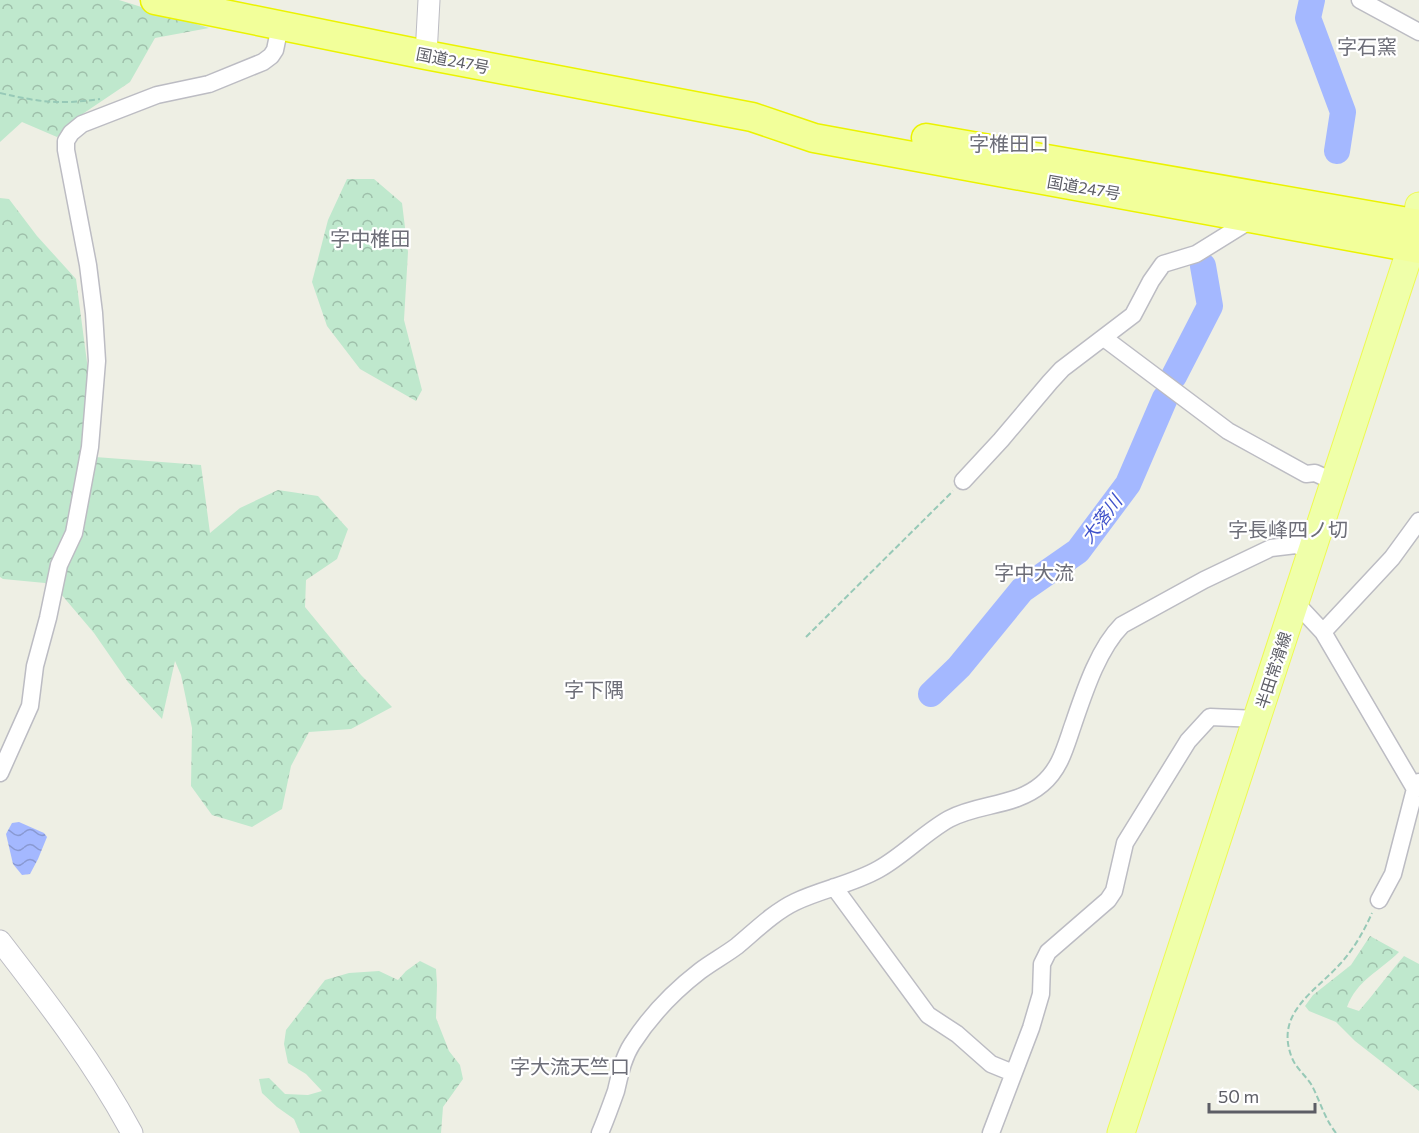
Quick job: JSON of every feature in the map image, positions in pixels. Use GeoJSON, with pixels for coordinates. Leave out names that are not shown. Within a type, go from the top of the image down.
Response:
{"type":"FeatureCollection","features":[{"type":"Feature","properties":{"kind":"highway","name":"国道247号"},"geometry":{"type":"LineString","coordinates":[[154,0],[752,117],[814,138],[1249,217],[1417,230]]}},
{"type":"Feature","properties":{"kind":"highway","name":"国道247号"},"geometry":{"type":"LineString","coordinates":[[752,117],[819,120],[1417,230]]}},
{"type":"Feature","properties":{"kind":"main road","name":"半田常滑線"},"geometry":{"type":"LineString","coordinates":[[1121,1133],[1417,230]]}},
{"type":"Feature","properties":{"kind":"street"},"geometry":{"type":"LineString","coordinates":[[426,55],[429,0]]}},
{"type":"Feature","properties":{"kind":"street"},"geometry":{"type":"LineString","coordinates":[[1360,0],[1419,32]]}},
{"type":"Feature","properties":{"kind":"street"},"geometry":{"type":"LineString","coordinates":[[0,773],[30,706],[35,666],[59,565],[74,532],[90,447],[97,361],[94,313],[66,141],[82,123],[99,116],[157,95],[209,84],[263,62],[272,56],[275,50],[280,26]]}},
{"type":"Feature","properties":{"kind":"street"},"geometry":{"type":"LineString","coordinates":[[963,481],[1062,369],[1133,315],[1163,264],[1196,254],[1246,223],[1249,217]]}},
{"type":"Feature","properties":{"kind":"street"},"geometry":{"type":"LineString","coordinates":[[1104,338],[1228,431],[1306,474],[1315,472],[1335,482]]}},
{"type":"Feature","properties":{"kind":"street"},"geometry":{"type":"LineString","coordinates":[[1323,632],[1392,558],[1419,521]]}},
{"type":"Feature","properties":{"kind":"street"},"geometry":{"type":"LineString","coordinates":[[600,1133],[630,1047],[642,1029],[665,1003],[700,970],[730,952],[786,908],[881,868],[936,827],[952,818],[968,811],[1016,800],[1040,785],[1059,764],[1086,689],[1113,634],[1122,625],[1204,580],[1271,548],[1296,545],[1311,551]]}},
{"type":"Feature","properties":{"kind":"street"},"geometry":{"type":"LineString","coordinates":[[1295,602],[1323,632],[1417,786],[1393,874],[1379,900]]}},
{"type":"Feature","properties":{"kind":"street"},"geometry":{"type":"LineString","coordinates":[[991,1133],[1031,1028],[1041,994],[1042,964],[1048,952],[1108,900],[1114,891],[1125,843],[1188,741],[1210,717],[1258,719]]}},
{"type":"Feature","properties":{"kind":"street"},"geometry":{"type":"LineString","coordinates":[[834,887],[928,1015],[957,1034],[991,1064],[1012,1073]]}},
{"type":"Feature","properties":{"kind":"street"},"geometry":{"type":"LineString","coordinates":[[0,941],[83,1052],[132,1133]]}},
{"type":"Feature","properties":{"kind":"path"},"geometry":{"type":"LineString","coordinates":[[0,93],[42,102],[71,103],[102,99]]}},
{"type":"Feature","properties":{"kind":"path"},"geometry":{"type":"LineString","coordinates":[[806,637],[963,481]]}},
{"type":"Feature","properties":{"kind":"path"},"geometry":{"type":"LineString","coordinates":[[1336,1133],[1311,1084],[1292,1059],[1288,1043],[1288,1026],[1298,1005],[1341,963],[1362,934],[1379,900]]}},
{"type":"Feature","properties":{"kind":"green space"},"geometry":{"type":"Polygon","coordinates":[[[0,0],[119,0],[209,28],[155,38],[130,82],[84,113],[57,137],[22,122],[0,142],[0,0]]]}},
{"type":"Feature","properties":{"kind":"green space"},"geometry":{"type":"Polygon","coordinates":[[[347,179],[374,179],[402,203],[408,252],[404,320],[422,390],[416,401],[360,369],[327,326],[312,282],[328,220],[347,179]]]}},
{"type":"Feature","properties":{"kind":"green space"},"geometry":{"type":"Polygon","coordinates":[[[0,198],[9,199],[37,236],[76,279],[92,400],[82,456],[201,465],[210,533],[240,508],[278,490],[318,496],[348,529],[337,559],[306,580],[305,607],[361,675],[392,707],[351,729],[309,732],[291,766],[282,809],[252,827],[212,815],[191,786],[192,728],[181,675],[175,661],[162,719],[128,682],[94,633],[61,594],[45,583],[0,577],[0,198]]]}},
{"type":"Feature","properties":{"kind":"green space"},"geometry":{"type":"Polygon","coordinates":[[[1370,936],[1399,952],[1363,983],[1347,1007],[1359,1011],[1404,956],[1419,964],[1419,1091],[1355,1041],[1336,1022],[1309,1011],[1305,1006],[1313,995],[1351,965],[1370,936]]]}},
{"type":"Feature","properties":{"kind":"green space"},"geometry":{"type":"Polygon","coordinates":[[[420,961],[436,969],[436,1018],[449,1051],[460,1065],[463,1079],[443,1107],[441,1133],[300,1133],[294,1119],[262,1093],[259,1079],[269,1078],[285,1094],[308,1095],[322,1091],[306,1074],[288,1063],[284,1044],[286,1030],[325,980],[349,973],[379,971],[398,980],[420,961]]]}},
{"type":"Feature","properties":{"kind":"water"},"geometry":{"type":"Polygon","coordinates":[[[19,822],[44,833],[47,837],[30,874],[22,875],[13,864],[6,834],[12,823],[19,822]]]}},
{"type":"Feature","properties":{"kind":"waterway","name":"大落川"},"geometry":{"type":"LineString","coordinates":[[1312,0],[1308,18],[1343,112],[1337,151]]}},
{"type":"Feature","properties":{"kind":"waterway","name":"大落川"},"geometry":{"type":"LineString","coordinates":[[1174,376],[1210,306],[1203,266]]}},
{"type":"Feature","properties":{"kind":"waterway","name":"大落川"},"geometry":{"type":"LineString","coordinates":[[931,694],[959,667],[1022,590],[1078,551],[1128,484],[1165,398]]}},
{"type":"Feature","properties":{"kind":"district","name":"字石窯"},"geometry":{"type":"Point","coordinates":[1367,46]}},
{"type":"Feature","properties":{"kind":"district","name":"字椎田口"},"geometry":{"type":"Point","coordinates":[1009,143]}},
{"type":"Feature","properties":{"kind":"district","name":"字中椎田"},"geometry":{"type":"Point","coordinates":[370,238]}},
{"type":"Feature","properties":{"kind":"district","name":"字長峰四ノ切"},"geometry":{"type":"Point","coordinates":[1288,529]}},
{"type":"Feature","properties":{"kind":"district","name":"字中大流"},"geometry":{"type":"Point","coordinates":[1034,572]}},
{"type":"Feature","properties":{"kind":"district","name":"字下隅"},"geometry":{"type":"Point","coordinates":[594,689]}},
{"type":"Feature","properties":{"kind":"district","name":"字大流天竺口"},"geometry":{"type":"Point","coordinates":[570,1066]}}]}
